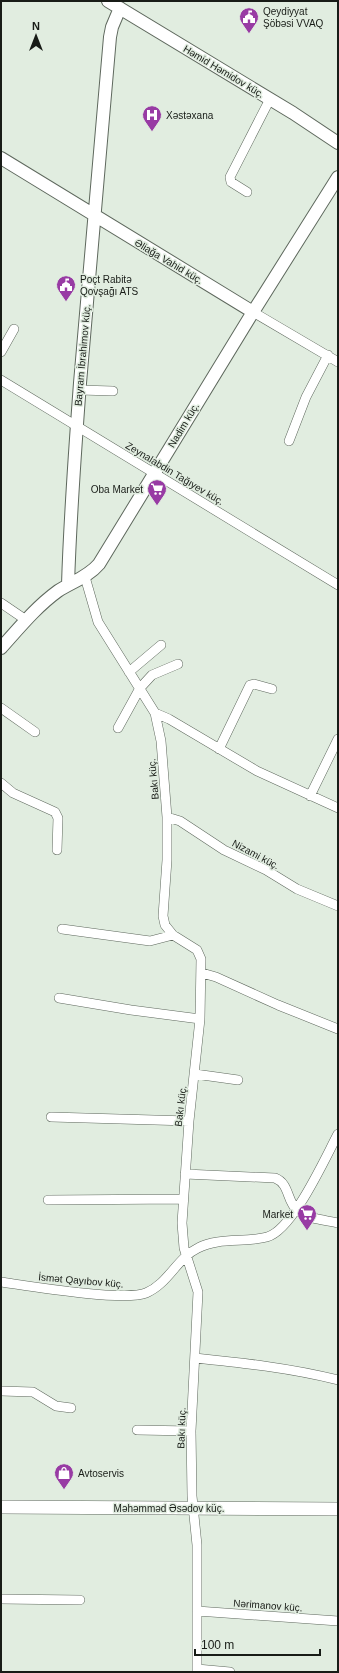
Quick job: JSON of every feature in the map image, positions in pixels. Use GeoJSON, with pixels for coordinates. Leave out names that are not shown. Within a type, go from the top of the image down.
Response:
{"type":"FeatureCollection","features":[{"type":"Feature","properties":{"kind":"main road","name":"Məhəmməd Əsədov küç."},"geometry":{"type":"LineString","coordinates":[[1,1507],[338,1508]]}},
{"type":"Feature","properties":{"kind":"street","name":"Həmid Həmidov küç."},"geometry":{"type":"LineString","coordinates":[[108,1],[270,99],[338,143]]}},
{"type":"Feature","properties":{"kind":"street","name":"Bayram İbrahimov küç."},"geometry":{"type":"LineString","coordinates":[[68,585],[70,519],[76,425],[110,37],[113,23],[120,8]]}},
{"type":"Feature","properties":{"kind":"street"},"geometry":{"type":"LineString","coordinates":[[247,192],[231,182],[230,177],[270,99]]}},
{"type":"Feature","properties":{"kind":"street","name":"Əliağa Vahid küç."},"geometry":{"type":"LineString","coordinates":[[1,158],[253,312],[338,362]]}},
{"type":"Feature","properties":{"kind":"street","name":"Nadim küç."},"geometry":{"type":"LineString","coordinates":[[1,648],[26,620],[43,604],[68,585],[85,577],[99,564],[253,312],[338,177]]}},
{"type":"Feature","properties":{"kind":"street"},"geometry":{"type":"LineString","coordinates":[[1,352],[14,329]]}},
{"type":"Feature","properties":{"kind":"street"},"geometry":{"type":"LineString","coordinates":[[289,441],[306,397],[328,355]]}},
{"type":"Feature","properties":{"kind":"street","name":"Zeynalabdin Tağıyev küç."},"geometry":{"type":"LineString","coordinates":[[1,380],[338,585]]}},
{"type":"Feature","properties":{"kind":"street"},"geometry":{"type":"LineString","coordinates":[[80,390],[113,391]]}},
{"type":"Feature","properties":{"kind":"street","name":"Bakı küç."},"geometry":{"type":"LineString","coordinates":[[85,577],[98,622],[155,713],[161,741],[167,817],[167,860],[162,916],[165,925],[173,934],[197,950],[201,959],[202,973],[200,1019],[189,1121],[183,1199],[182,1235],[186,1255],[198,1292],[191,1431],[193,1508],[197,1545],[197,1670]]}},
{"type":"Feature","properties":{"kind":"street"},"geometry":{"type":"LineString","coordinates":[[1,603],[26,620]]}},
{"type":"Feature","properties":{"kind":"street"},"geometry":{"type":"LineString","coordinates":[[129,672],[161,645]]}},
{"type":"Feature","properties":{"kind":"street"},"geometry":{"type":"LineString","coordinates":[[118,728],[140,688],[152,675],[178,664]]}},
{"type":"Feature","properties":{"kind":"street"},"geometry":{"type":"LineString","coordinates":[[219,749],[250,685],[254,684],[272,689]]}},
{"type":"Feature","properties":{"kind":"street"},"geometry":{"type":"LineString","coordinates":[[1,708],[35,732]]}},
{"type":"Feature","properties":{"kind":"street"},"geometry":{"type":"LineString","coordinates":[[155,713],[169,719],[257,770],[338,808]]}},
{"type":"Feature","properties":{"kind":"street"},"geometry":{"type":"LineString","coordinates":[[310,796],[338,739]]}},
{"type":"Feature","properties":{"kind":"street"},"geometry":{"type":"LineString","coordinates":[[1,783],[13,793],[55,812],[58,818],[57,850]]}},
{"type":"Feature","properties":{"kind":"street","name":"Nizami küç."},"geometry":{"type":"LineString","coordinates":[[167,817],[180,820],[224,850],[266,870],[298,889],[338,906]]}},
{"type":"Feature","properties":{"kind":"street"},"geometry":{"type":"LineString","coordinates":[[62,929],[150,941],[173,934]]}},
{"type":"Feature","properties":{"kind":"street"},"geometry":{"type":"LineString","coordinates":[[202,973],[216,977],[278,1005],[338,1029]]}},
{"type":"Feature","properties":{"kind":"street"},"geometry":{"type":"LineString","coordinates":[[59,998],[131,1010],[200,1019]]}},
{"type":"Feature","properties":{"kind":"street"},"geometry":{"type":"LineString","coordinates":[[195,1074],[238,1080]]}},
{"type":"Feature","properties":{"kind":"street"},"geometry":{"type":"LineString","coordinates":[[51,1117],[189,1121]]}},
{"type":"Feature","properties":{"kind":"street","name":"İsmət Qayıbov küç."},"geometry":{"type":"LineString","coordinates":[[1,1282],[112,1295],[145,1293],[159,1284],[186,1255],[199,1247],[216,1242],[251,1240],[268,1237],[277,1232],[296,1210],[334,1149],[338,1134]]}},
{"type":"Feature","properties":{"kind":"street"},"geometry":{"type":"LineString","coordinates":[[185,1174],[275,1178],[284,1184],[296,1210],[307,1215],[338,1223]]}},
{"type":"Feature","properties":{"kind":"street"},"geometry":{"type":"LineString","coordinates":[[48,1200],[183,1199]]}},
{"type":"Feature","properties":{"kind":"street"},"geometry":{"type":"LineString","coordinates":[[195,1358],[282,1368],[338,1380]]}},
{"type":"Feature","properties":{"kind":"street"},"geometry":{"type":"LineString","coordinates":[[1,1391],[34,1392],[56,1406],[71,1408]]}},
{"type":"Feature","properties":{"kind":"street"},"geometry":{"type":"LineString","coordinates":[[137,1430],[191,1431]]}},
{"type":"Feature","properties":{"kind":"street"},"geometry":{"type":"LineString","coordinates":[[1,1599],[80,1600]]}},
{"type":"Feature","properties":{"kind":"street","name":"Nərimanov küç."},"geometry":{"type":"LineString","coordinates":[[197,1611],[338,1621]]}},
{"type":"Feature","properties":{"kind":"street"},"geometry":{"type":"LineString","coordinates":[[197,1670],[230,1672]]}},
{"type":"Feature","properties":{"kind":"place","name":"Qeydiyyat Şöbəsi VVAQ"},"geometry":{"type":"Point","coordinates":[249,34]}},
{"type":"Feature","properties":{"kind":"place","name":"Xəstəxana"},"geometry":{"type":"Point","coordinates":[152,132]}},
{"type":"Feature","properties":{"kind":"place","name":"Poçt Rabitə Qovşağı ATS"},"geometry":{"type":"Point","coordinates":[66,302]}},
{"type":"Feature","properties":{"kind":"place","name":"Oba Market"},"geometry":{"type":"Point","coordinates":[157,506]}},
{"type":"Feature","properties":{"kind":"place","name":"Market"},"geometry":{"type":"Point","coordinates":[307,1231]}},
{"type":"Feature","properties":{"kind":"place","name":"Avtoservis"},"geometry":{"type":"Point","coordinates":[64,1490]}}]}
